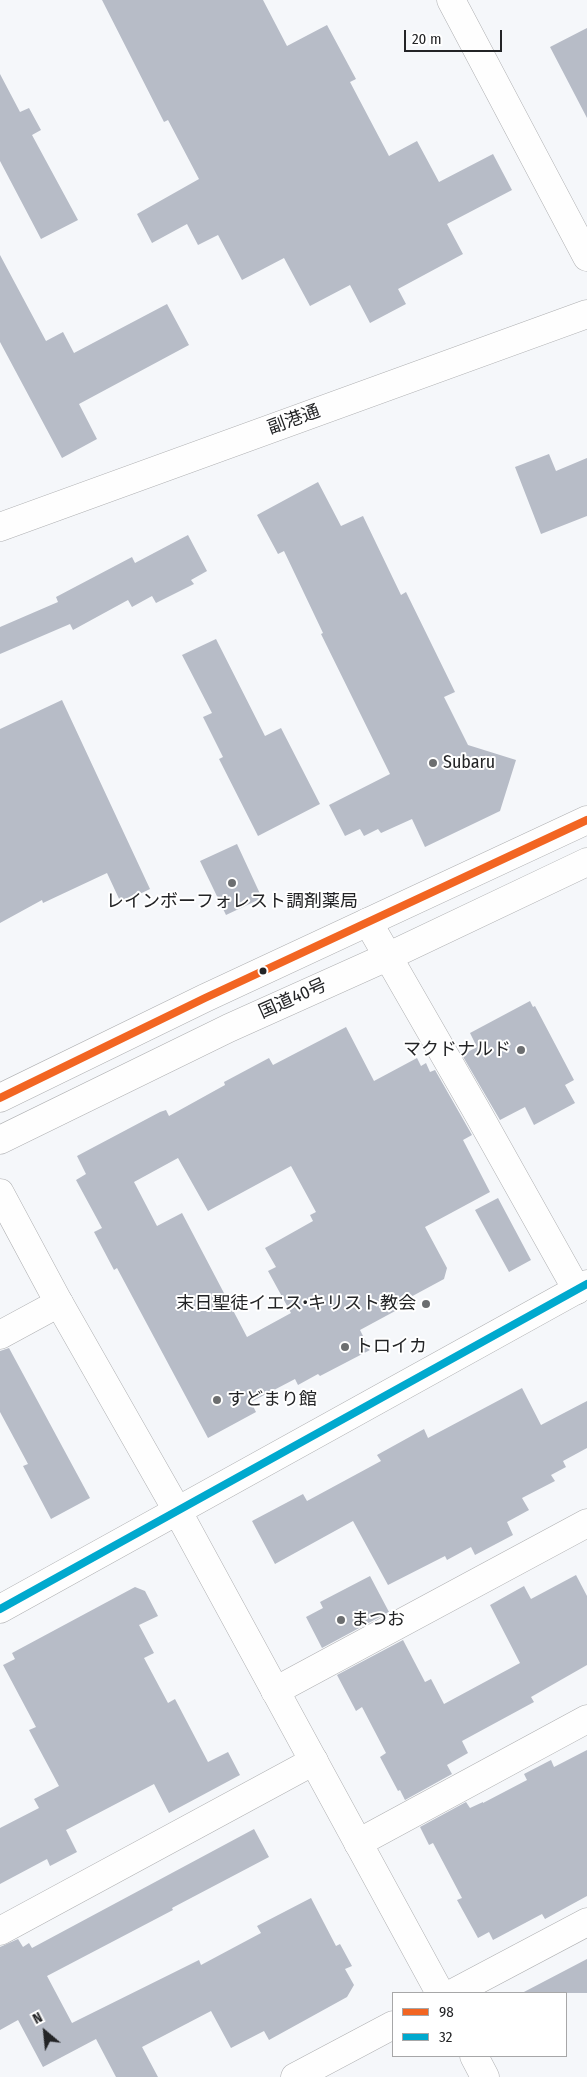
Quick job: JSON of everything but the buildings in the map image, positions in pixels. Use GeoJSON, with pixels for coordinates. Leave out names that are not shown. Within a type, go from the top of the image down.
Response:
{"type":"FeatureCollection","features":[{"type":"Feature","properties":{"kind":"main road"},"geometry":{"type":"LineString","coordinates":[[451,0],[587,257]]}},
{"type":"Feature","properties":{"kind":"main road","name":"副港通"},"geometry":{"type":"LineString","coordinates":[[0,527],[587,314]]}},
{"type":"Feature","properties":{"kind":"main road"},"geometry":{"type":"LineString","coordinates":[[0,1098],[205,998],[587,820]]}},
{"type":"Feature","properties":{"kind":"main road","name":"国道40号"},"geometry":{"type":"LineString","coordinates":[[0,1140],[229,1028],[387,957],[587,862]]}},
{"type":"Feature","properties":{"kind":"main road"},"geometry":{"type":"LineString","coordinates":[[0,1609],[582,1287],[475,1108],[368,922]]}},
{"type":"Feature","properties":{"kind":"main road"},"geometry":{"type":"LineString","coordinates":[[0,1194],[178,1512],[439,1992]]}},
{"type":"Feature","properties":{"kind":"main road"},"geometry":{"type":"LineString","coordinates":[[0,1335],[60,1303]]}},
{"type":"Feature","properties":{"kind":"main road"},"geometry":{"type":"LineString","coordinates":[[275,1691],[587,1523]]}},
{"type":"Feature","properties":{"kind":"main road"},"geometry":{"type":"LineString","coordinates":[[358,1843],[587,1718]]}},
{"type":"Feature","properties":{"kind":"main road"},"geometry":{"type":"LineString","coordinates":[[0,1932],[314,1761]]}},
{"type":"Feature","properties":{"kind":"main road"},"geometry":{"type":"LineString","coordinates":[[455,1992],[587,1922]]}},
{"type":"Feature","properties":{"kind":"main road"},"geometry":{"type":"LineString","coordinates":[[295,2077],[392,2026]]}},
{"type":"Feature","properties":{"kind":"main road"},"geometry":{"type":"LineString","coordinates":[[475,2057],[485,2077]]}},
{"type":"Feature","properties":{"kind":"transit line","name":"98"},"geometry":{"type":"LineString","coordinates":[[0,1098],[205,998],[587,820]]}},
{"type":"Feature","properties":{"kind":"transit line","name":"32"},"geometry":{"type":"LineString","coordinates":[[0,1609],[587,1284]]}},
{"type":"Feature","properties":{"kind":"place","name":"Subaru"},"geometry":{"type":"Point","coordinates":[433,763]}},
{"type":"Feature","properties":{"kind":"place","name":"レインボーフォレスト調剤薬局"},"geometry":{"type":"Point","coordinates":[232,883]}},
{"type":"Feature","properties":{"kind":"place","name":"マクドナルド"},"geometry":{"type":"Point","coordinates":[521,1050]}},
{"type":"Feature","properties":{"kind":"place","name":"末日聖徒イエス•キリスト教会"},"geometry":{"type":"Point","coordinates":[426,1304]}},
{"type":"Feature","properties":{"kind":"place","name":"トロイカ"},"geometry":{"type":"Point","coordinates":[345,1347]}},
{"type":"Feature","properties":{"kind":"place","name":"すどまり館"},"geometry":{"type":"Point","coordinates":[217,1400]}},
{"type":"Feature","properties":{"kind":"place","name":"まつお"},"geometry":{"type":"Point","coordinates":[341,1620]}}]}
